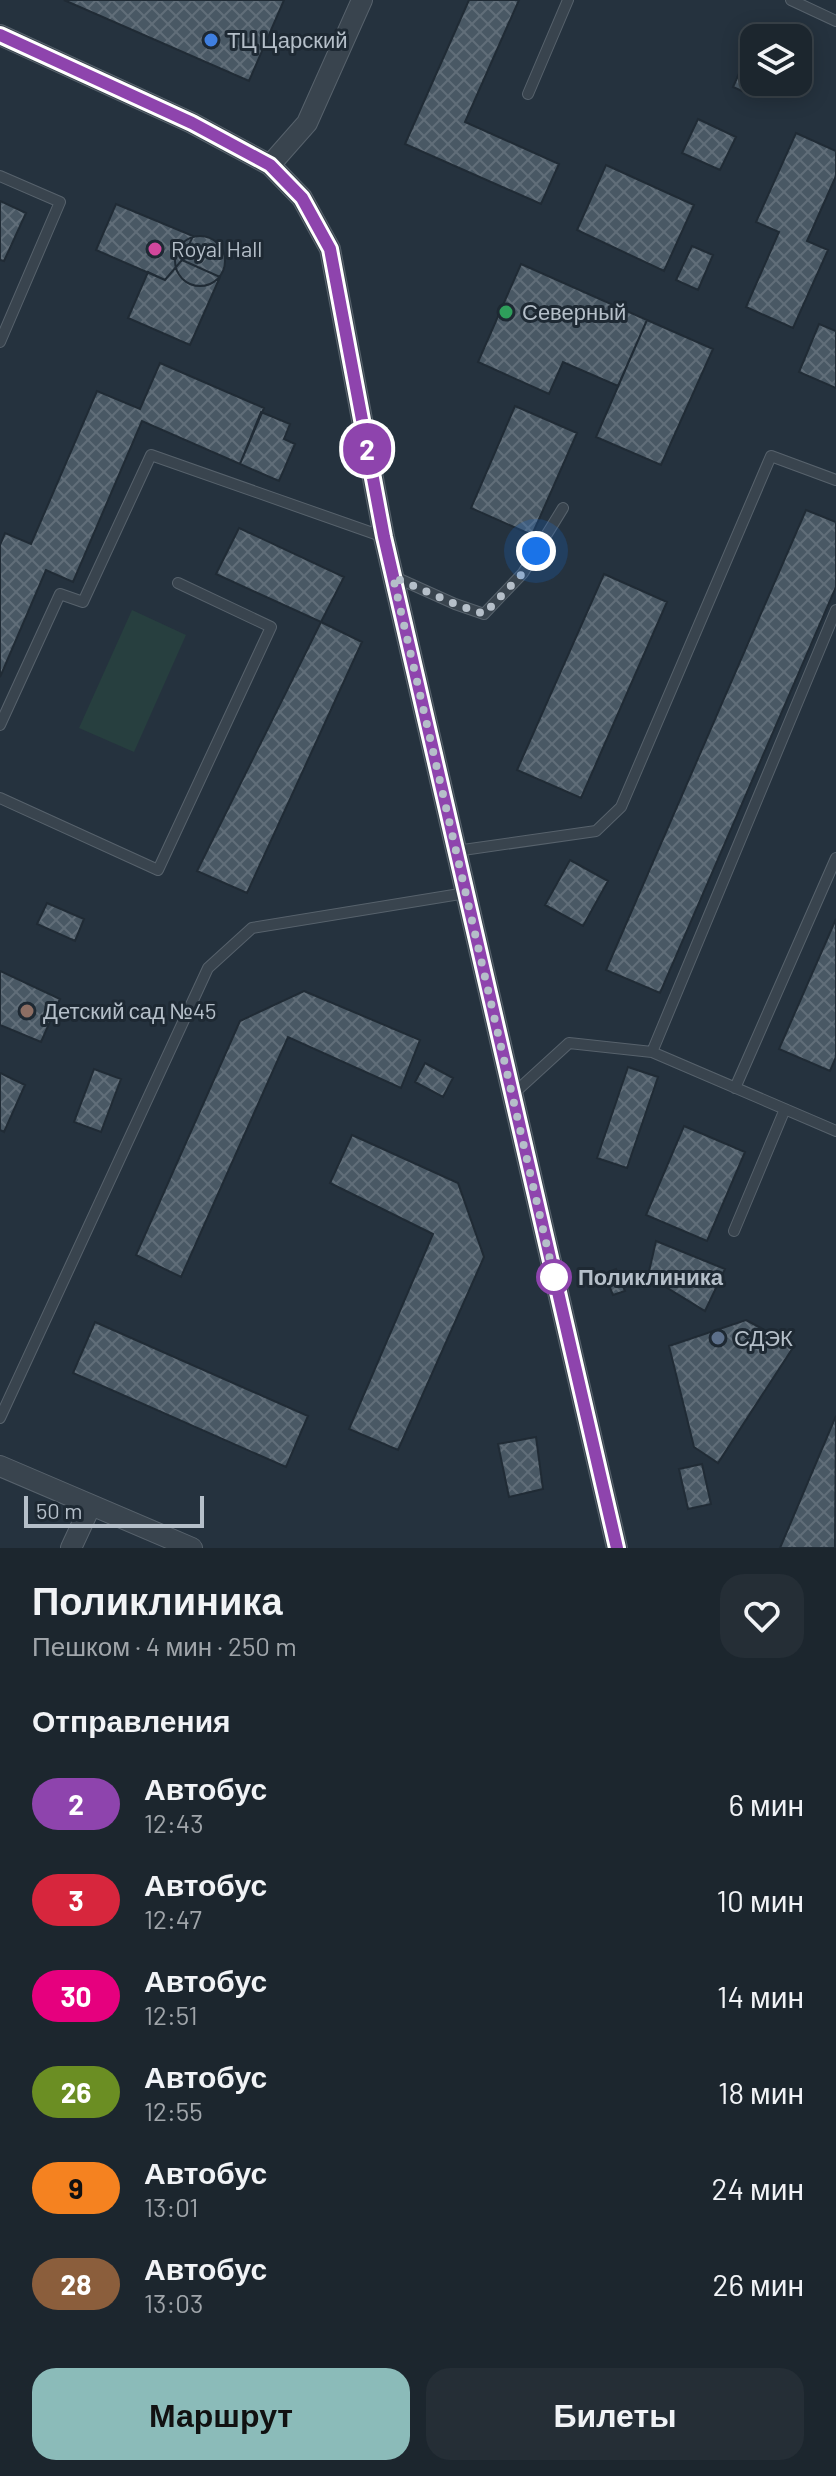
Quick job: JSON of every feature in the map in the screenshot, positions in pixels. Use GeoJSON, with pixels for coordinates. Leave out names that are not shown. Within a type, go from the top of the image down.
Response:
{"type":"FeatureCollection","features":[{"type":"Feature","properties":{"kind":"street"},"geometry":{"type":"LineString","coordinates":[[270,165],[307,123],[362,0]]}},
{"type":"Feature","properties":{"kind":"street"},"geometry":{"type":"LineString","coordinates":[[0,35],[192,123],[270,165],[302,198],[330,249],[384,537],[617,1548]]}},
{"type":"Feature","properties":{"kind":"street"},"geometry":{"type":"LineString","coordinates":[[0,1466],[192,1548]]}},
{"type":"Feature","properties":{"kind":"street"},"geometry":{"type":"LineString","coordinates":[[71,1548],[91,1505]]}},
{"type":"Feature","properties":{"kind":"lane"},"geometry":{"type":"LineString","coordinates":[[528,94],[568,0]]}},
{"type":"Feature","properties":{"kind":"lane"},"geometry":{"type":"LineString","coordinates":[[791,0],[817,5],[836,21]]}},
{"type":"Feature","properties":{"kind":"lane"},"geometry":{"type":"LineString","coordinates":[[0,176],[60,202],[0,342]]}},
{"type":"Feature","properties":{"kind":"lane"},"geometry":{"type":"LineString","coordinates":[[0,725],[60,594],[83,602],[151,455],[384,537]]}},
{"type":"Feature","properties":{"kind":"lane"},"geometry":{"type":"LineString","coordinates":[[456,851],[596,831],[621,807],[771,456],[836,480]]}},
{"type":"Feature","properties":{"kind":"lane"},"geometry":{"type":"LineString","coordinates":[[393,577],[484,614],[523,573],[563,508]]}},
{"type":"Feature","properties":{"kind":"lane"},"geometry":{"type":"LineString","coordinates":[[0,798],[158,870],[271,627],[178,583]]}},
{"type":"Feature","properties":{"kind":"lane"},"geometry":{"type":"LineString","coordinates":[[652,1052],[836,610]]}},
{"type":"Feature","properties":{"kind":"lane"},"geometry":{"type":"LineString","coordinates":[[735,1088],[836,858]]}},
{"type":"Feature","properties":{"kind":"lane"},"geometry":{"type":"LineString","coordinates":[[0,1418],[208,968],[252,928],[466,893]]}},
{"type":"Feature","properties":{"kind":"lane"},"geometry":{"type":"LineString","coordinates":[[512,1095],[569,1043],[652,1052],[836,1131]]}},
{"type":"Feature","properties":{"kind":"lane"},"geometry":{"type":"LineString","coordinates":[[734,1231],[785,1109]]}},
{"type":"Feature","properties":{"kind":"green space"},"geometry":{"type":"Polygon","coordinates":[[[132,610],[186,635],[134,752],[79,728],[132,610]]]}},
{"type":"Feature","properties":{"kind":"building","name":"ТЦ Царский"},"geometry":{"type":"Polygon","coordinates":[[[64,0],[284,0],[249,81],[64,0]]]}},
{"type":"Feature","properties":{"kind":"building"},"geometry":{"type":"Polygon","coordinates":[[[469,0],[519,0],[465,122],[559,164],[541,204],[405,144],[469,0]]]}},
{"type":"Feature","properties":{"kind":"building"},"geometry":{"type":"Polygon","coordinates":[[[740,71],[740,90],[733,87],[740,71]]]}},
{"type":"Feature","properties":{"kind":"building"},"geometry":{"type":"Polygon","coordinates":[[[698,119],[736,137],[720,170],[682,153],[698,119]]]}},
{"type":"Feature","properties":{"kind":"building"},"geometry":{"type":"Polygon","coordinates":[[[796,133],[836,151],[836,176],[807,241],[828,250],[793,328],[746,307],[779,232],[756,222],[796,133]]]}},
{"type":"Feature","properties":{"kind":"building"},"geometry":{"type":"Polygon","coordinates":[[[606,165],[694,205],[664,271],[577,230],[606,165]]]}},
{"type":"Feature","properties":{"kind":"building"},"geometry":{"type":"Polygon","coordinates":[[[0,201],[26,213],[4,261],[0,260],[0,201]]]}},
{"type":"Feature","properties":{"kind":"building"},"geometry":{"type":"Polygon","coordinates":[[[116,204],[193,236],[182,260],[165,280],[96,250],[116,204]]]}},
{"type":"Feature","properties":{"kind":"building"},"geometry":{"type":"Polygon","coordinates":[[[200,236],[218,243],[225,261],[218,279],[200,286],[182,279],[175,261],[182,243],[200,236]]]}},
{"type":"Feature","properties":{"kind":"building"},"geometry":{"type":"Polygon","coordinates":[[[692,246],[713,255],[698,290],[676,280],[692,246]]]}},
{"type":"Feature","properties":{"kind":"building"},"geometry":{"type":"Polygon","coordinates":[[[182,260],[220,277],[190,345],[128,318],[148,272],[165,280],[182,260]]]}},
{"type":"Feature","properties":{"kind":"building"},"geometry":{"type":"Polygon","coordinates":[[[521,264],[647,320],[618,386],[563,362],[549,394],[478,362],[521,264]]]}},
{"type":"Feature","properties":{"kind":"building"},"geometry":{"type":"Polygon","coordinates":[[[647,320],[713,349],[661,465],[596,437],[647,320]]]}},
{"type":"Feature","properties":{"kind":"building"},"geometry":{"type":"Polygon","coordinates":[[[819,324],[836,331],[836,388],[799,372],[819,324]]]}},
{"type":"Feature","properties":{"kind":"building"},"geometry":{"type":"Polygon","coordinates":[[[160,363],[264,408],[240,464],[142,421],[73,582],[46,570],[0,677],[0,545],[5,533],[31,544],[97,391],[140,409],[160,363]]]}},
{"type":"Feature","properties":{"kind":"building"},"geometry":{"type":"Polygon","coordinates":[[[515,406],[577,433],[532,535],[471,508],[515,406]]]}},
{"type":"Feature","properties":{"kind":"building"},"geometry":{"type":"Polygon","coordinates":[[[261,412],[290,424],[284,439],[295,444],[279,481],[240,464],[261,412]]]}},
{"type":"Feature","properties":{"kind":"building"},"geometry":{"type":"Polygon","coordinates":[[[806,510],[836,522],[836,587],[660,993],[606,970],[806,510]]]}},
{"type":"Feature","properties":{"kind":"building"},"geometry":{"type":"Polygon","coordinates":[[[239,528],[344,577],[321,622],[216,574],[239,528]]]}},
{"type":"Feature","properties":{"kind":"building"},"geometry":{"type":"Polygon","coordinates":[[[604,574],[667,602],[581,798],[517,770],[604,574]]]}},
{"type":"Feature","properties":{"kind":"building"},"geometry":{"type":"Polygon","coordinates":[[[321,622],[362,642],[247,893],[197,871],[321,622]]]}},
{"type":"Feature","properties":{"kind":"building"},"geometry":{"type":"Polygon","coordinates":[[[570,860],[608,881],[583,926],[545,905],[570,860]]]}},
{"type":"Feature","properties":{"kind":"building"},"geometry":{"type":"Polygon","coordinates":[[[47,903],[84,919],[75,941],[37,924],[47,903]]]}},
{"type":"Feature","properties":{"kind":"building"},"geometry":{"type":"Polygon","coordinates":[[[836,919],[836,1057],[830,1071],[779,1049],[836,919]]]}},
{"type":"Feature","properties":{"kind":"building","name":"Детский сад №45"},"geometry":{"type":"Polygon","coordinates":[[[0,971],[60,999],[41,1042],[0,1025],[0,971]]]}},
{"type":"Feature","properties":{"kind":"building"},"geometry":{"type":"Polygon","coordinates":[[[304,991],[420,1040],[401,1088],[288,1037],[181,1277],[136,1255],[240,1021],[304,991]]]}},
{"type":"Feature","properties":{"kind":"building"},"geometry":{"type":"Polygon","coordinates":[[[425,1063],[453,1078],[443,1097],[415,1082],[425,1063]]]}},
{"type":"Feature","properties":{"kind":"building"},"geometry":{"type":"Polygon","coordinates":[[[628,1067],[658,1077],[627,1168],[597,1158],[628,1067]]]}},
{"type":"Feature","properties":{"kind":"building"},"geometry":{"type":"Polygon","coordinates":[[[94,1069],[121,1079],[101,1132],[74,1122],[94,1069]]]}},
{"type":"Feature","properties":{"kind":"building","name":"Детский сад №45"},"geometry":{"type":"Polygon","coordinates":[[[0,1073],[25,1085],[4,1132],[0,1130],[0,1073]]]}},
{"type":"Feature","properties":{"kind":"building"},"geometry":{"type":"Polygon","coordinates":[[[684,1126],[745,1152],[707,1241],[646,1215],[684,1126]]]}},
{"type":"Feature","properties":{"kind":"building"},"geometry":{"type":"Polygon","coordinates":[[[352,1135],[458,1183],[484,1257],[398,1450],[349,1429],[433,1234],[330,1183],[352,1135]]]}},
{"type":"Feature","properties":{"kind":"building"},"geometry":{"type":"Polygon","coordinates":[[[656,1241],[725,1269],[705,1311],[648,1276],[656,1241]]]}},
{"type":"Feature","properties":{"kind":"building"},"geometry":{"type":"Polygon","coordinates":[[[616,1269],[625,1291],[613,1295],[604,1274],[616,1269]]]}},
{"type":"Feature","properties":{"kind":"building"},"geometry":{"type":"Polygon","coordinates":[[[746,1320],[794,1346],[718,1463],[694,1447],[669,1346],[746,1320]]]}},
{"type":"Feature","properties":{"kind":"building"},"geometry":{"type":"Polygon","coordinates":[[[95,1322],[308,1416],[286,1467],[73,1373],[95,1322]]]}},
{"type":"Feature","properties":{"kind":"building"},"geometry":{"type":"Polygon","coordinates":[[[836,1416],[835,1548],[780,1548],[836,1416]]]}},
{"type":"Feature","properties":{"kind":"building"},"geometry":{"type":"Polygon","coordinates":[[[536,1437],[543,1489],[509,1497],[498,1444],[536,1437]]]}},
{"type":"Feature","properties":{"kind":"building"},"geometry":{"type":"Polygon","coordinates":[[[702,1464],[711,1504],[688,1509],[679,1469],[702,1464]]]}},
{"type":"Feature","properties":{"kind":"bus line","name":"2"},"geometry":{"type":"LineString","coordinates":[[0,35],[192,123],[270,165],[302,198],[330,249],[384,537],[617,1548]]}},
{"type":"Feature","properties":{"kind":"place","name":"ТЦ Царский"},"geometry":{"type":"Point","coordinates":[211,40]}},
{"type":"Feature","properties":{"kind":"place","name":"Royal Hall"},"geometry":{"type":"Point","coordinates":[155,249]}},
{"type":"Feature","properties":{"kind":"place","name":"Северный"},"geometry":{"type":"Point","coordinates":[506,312]}},
{"type":"Feature","properties":{"kind":"place","name":"Детский сад №45"},"geometry":{"type":"Point","coordinates":[27,1011]}},
{"type":"Feature","properties":{"kind":"place","name":"Поликлиника"},"geometry":{"type":"Point","coordinates":[554,1277]}},
{"type":"Feature","properties":{"kind":"place","name":"СДЭК"},"geometry":{"type":"Point","coordinates":[718,1338]}},
{"type":"Feature","properties":{"kind":"route"},"geometry":{"type":"LineString","coordinates":[[536,551],[523,573],[484,614],[393,577],[554,1277]]}}]}
